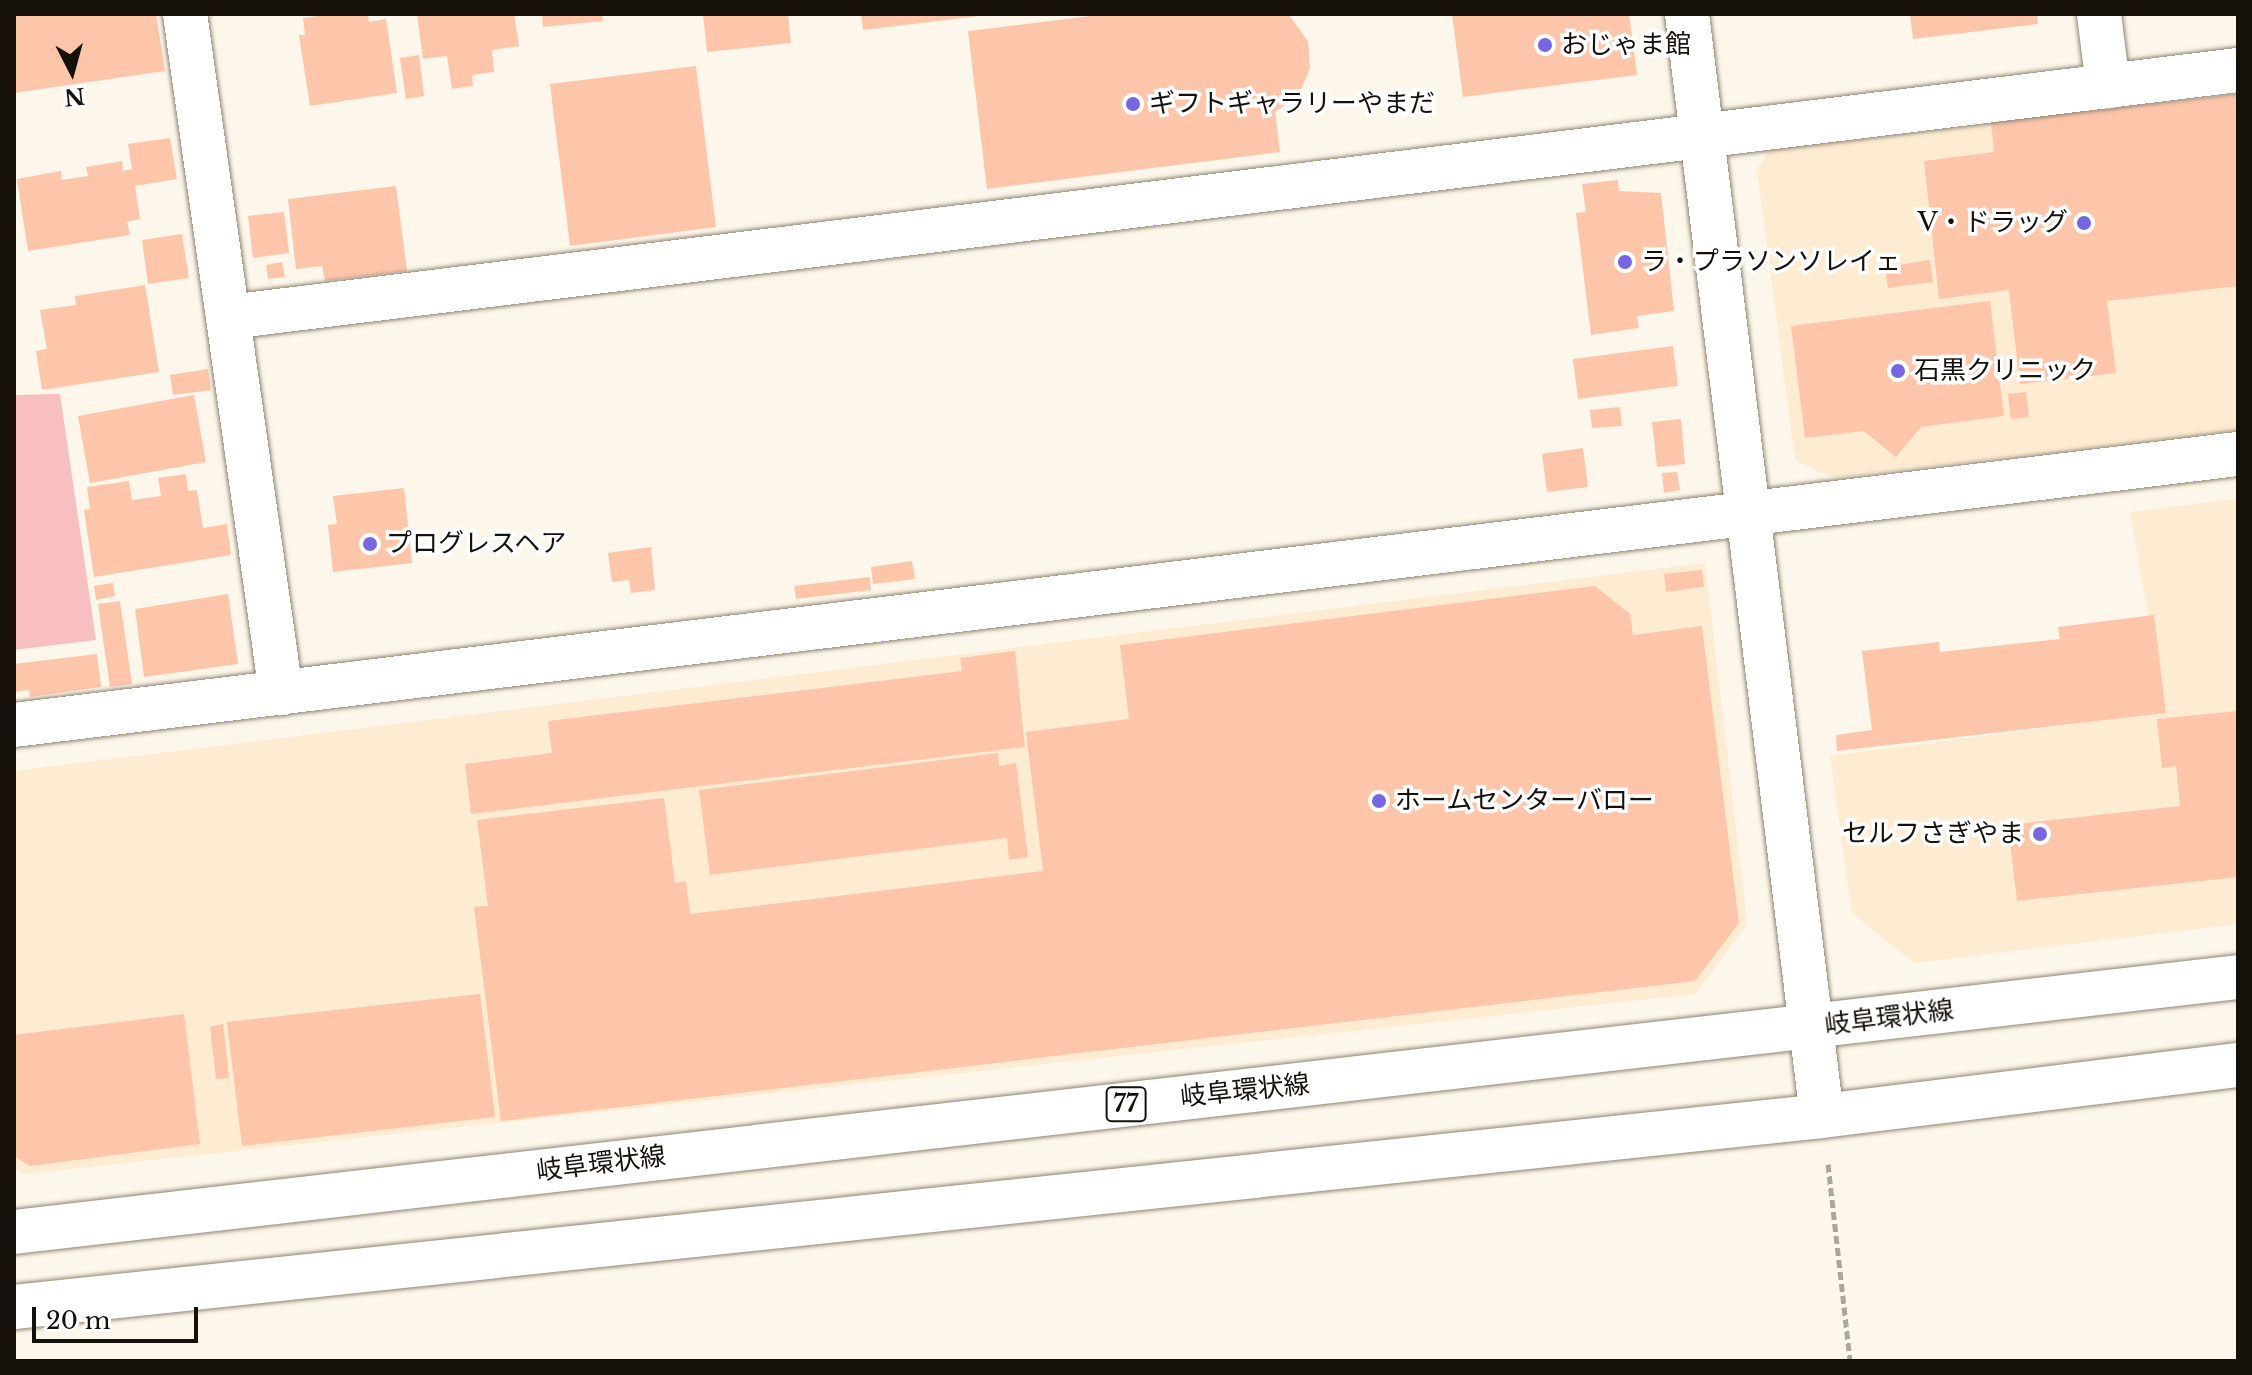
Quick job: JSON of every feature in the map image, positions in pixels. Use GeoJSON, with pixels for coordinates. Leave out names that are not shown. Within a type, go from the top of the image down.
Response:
{"type":"FeatureCollection","features":[{"type":"Feature","properties":{"kind":"street"},"geometry":{"type":"LineString","coordinates":[[185,14],[281,693]]}},
{"type":"Feature","properties":{"kind":"street"},"geometry":{"type":"LineString","coordinates":[[1687,14],[1822,1116]]}},
{"type":"Feature","properties":{"kind":"street"},"geometry":{"type":"LineString","coordinates":[[2099,14],[2108,86]]}},
{"type":"Feature","properties":{"kind":"street"},"geometry":{"type":"LineString","coordinates":[[229,317],[2238,70]]}},
{"type":"Feature","properties":{"kind":"street"},"geometry":{"type":"LineString","coordinates":[[14,725],[2238,454]]}},
{"type":"Feature","properties":{"kind":"street","name":"岐阜環状線"},"geometry":{"type":"LineString","coordinates":[[14,1232],[2238,977]]}},
{"type":"Feature","properties":{"kind":"street"},"geometry":{"type":"LineString","coordinates":[[14,1307],[1822,1116],[2238,1065]]}},
{"type":"Feature","properties":{"kind":"path"},"geometry":{"type":"LineString","coordinates":[[1822,1116],[1850,1361]]}},
{"type":"Feature","properties":{"kind":"shaded area"},"geometry":{"type":"Polygon","coordinates":[[[2238,96],[2238,430],[1833,478],[1795,460],[1757,169],[1770,150],[2238,96]]]}},
{"type":"Feature","properties":{"kind":"shaded area"},"geometry":{"type":"Polygon","coordinates":[[[60,394],[96,640],[14,650],[14,395],[60,394]]]}},
{"type":"Feature","properties":{"kind":"shaded area","name":"セルフさぎやま"},"geometry":{"type":"Polygon","coordinates":[[[2238,499],[2238,924],[1914,963],[1852,913],[1830,756],[2165,712],[2130,512],[2238,499]]]}},
{"type":"Feature","properties":{"kind":"shaded area"},"geometry":{"type":"Polygon","coordinates":[[[1705,563],[1747,924],[1696,994],[22,1174],[14,1169],[14,771],[1705,563]]]}},
{"type":"Feature","properties":{"kind":"building"},"geometry":{"type":"Polygon","coordinates":[[[14,14],[156,14],[165,71],[14,93],[14,14]]]}},
{"type":"Feature","properties":{"kind":"building"},"geometry":{"type":"Polygon","coordinates":[[[368,14],[369,22],[386,19],[397,93],[310,106],[299,35],[305,35],[303,18],[368,14]]]}},
{"type":"Feature","properties":{"kind":"building"},"geometry":{"type":"Polygon","coordinates":[[[417,14],[514,14],[519,46],[492,50],[494,72],[472,75],[473,86],[452,89],[447,56],[423,59],[417,14]]]}},
{"type":"Feature","properties":{"kind":"building"},"geometry":{"type":"Polygon","coordinates":[[[542,14],[602,14],[603,21],[543,27],[542,14]]]}},
{"type":"Feature","properties":{"kind":"building"},"geometry":{"type":"Polygon","coordinates":[[[703,14],[788,14],[791,43],[707,52],[703,14]]]}},
{"type":"Feature","properties":{"kind":"building"},"geometry":{"type":"Polygon","coordinates":[[[861,14],[979,14],[979,16],[863,30],[861,14]]]}},
{"type":"Feature","properties":{"kind":"building","name":"ギフトギャラリーやまだ"},"geometry":{"type":"Polygon","coordinates":[[[1107,14],[1288,14],[1308,41],[1310,68],[1299,95],[1275,112],[1280,152],[987,189],[968,31],[1107,14]]]}},
{"type":"Feature","properties":{"kind":"building","name":"おじゃま館"},"geometry":{"type":"Polygon","coordinates":[[[1452,14],[1629,14],[1637,75],[1463,97],[1452,14]]]}},
{"type":"Feature","properties":{"kind":"building"},"geometry":{"type":"Polygon","coordinates":[[[1910,14],[2037,14],[2038,24],[1913,39],[1910,14]]]}},
{"type":"Feature","properties":{"kind":"building"},"geometry":{"type":"Polygon","coordinates":[[[419,55],[424,96],[406,99],[400,58],[419,55]]]}},
{"type":"Feature","properties":{"kind":"building"},"geometry":{"type":"Polygon","coordinates":[[[696,66],[716,227],[570,246],[550,84],[696,66]]]}},
{"type":"Feature","properties":{"kind":"building","name":"V・ドラッグ"},"geometry":{"type":"Polygon","coordinates":[[[2238,94],[2238,286],[2107,301],[2116,373],[2020,384],[2009,290],[1939,299],[1924,161],[1994,152],[1991,122],[2238,94]]]}},
{"type":"Feature","properties":{"kind":"building"},"geometry":{"type":"Polygon","coordinates":[[[170,138],[177,179],[135,186],[140,219],[127,222],[130,235],[28,251],[17,179],[61,171],[62,180],[88,176],[86,167],[122,161],[123,171],[132,169],[128,144],[170,138]]]}},
{"type":"Feature","properties":{"kind":"building","name":"ラ・プラソンソレイェ"},"geometry":{"type":"Polygon","coordinates":[[[1618,180],[1619,191],[1661,193],[1674,311],[1637,316],[1639,328],[1591,335],[1576,213],[1586,212],[1582,184],[1618,180]]]}},
{"type":"Feature","properties":{"kind":"building"},"geometry":{"type":"Polygon","coordinates":[[[396,186],[407,271],[325,281],[322,266],[296,269],[288,199],[396,186]]]}},
{"type":"Feature","properties":{"kind":"building"},"geometry":{"type":"Polygon","coordinates":[[[284,212],[289,253],[253,258],[248,216],[284,212]]]}},
{"type":"Feature","properties":{"kind":"building"},"geometry":{"type":"Polygon","coordinates":[[[182,234],[189,278],[148,284],[142,240],[182,234]]]}},
{"type":"Feature","properties":{"kind":"building"},"geometry":{"type":"Polygon","coordinates":[[[1930,260],[1933,282],[1888,288],[1885,267],[1930,260]]]}},
{"type":"Feature","properties":{"kind":"building"},"geometry":{"type":"Polygon","coordinates":[[[282,262],[285,277],[268,279],[266,265],[282,262]]]}},
{"type":"Feature","properties":{"kind":"building"},"geometry":{"type":"Polygon","coordinates":[[[145,285],[159,372],[42,390],[36,351],[47,349],[40,310],[76,305],[75,296],[145,285]]]}},
{"type":"Feature","properties":{"kind":"building","name":"石黒クリニック"},"geometry":{"type":"Polygon","coordinates":[[[1990,301],[2004,416],[1921,427],[1896,457],[1864,431],[1805,438],[1791,326],[1990,301]]]}},
{"type":"Feature","properties":{"kind":"building"},"geometry":{"type":"Polygon","coordinates":[[[1673,346],[1678,386],[1578,399],[1573,359],[1673,346]]]}},
{"type":"Feature","properties":{"kind":"building"},"geometry":{"type":"Polygon","coordinates":[[[208,369],[211,390],[173,395],[170,375],[208,369]]]}},
{"type":"Feature","properties":{"kind":"building"},"geometry":{"type":"Polygon","coordinates":[[[2026,392],[2029,417],[2011,419],[2008,394],[2026,392]]]}},
{"type":"Feature","properties":{"kind":"building"},"geometry":{"type":"Polygon","coordinates":[[[194,395],[206,462],[90,483],[78,416],[194,395]]]}},
{"type":"Feature","properties":{"kind":"building"},"geometry":{"type":"Polygon","coordinates":[[[1620,407],[1622,426],[1592,428],[1590,410],[1620,407]]]}},
{"type":"Feature","properties":{"kind":"building"},"geometry":{"type":"Polygon","coordinates":[[[1681,419],[1685,464],[1657,467],[1652,422],[1681,419]]]}},
{"type":"Feature","properties":{"kind":"building"},"geometry":{"type":"Polygon","coordinates":[[[1583,448],[1588,487],[1547,492],[1542,454],[1583,448]]]}},
{"type":"Feature","properties":{"kind":"building"},"geometry":{"type":"Polygon","coordinates":[[[1677,472],[1680,490],[1664,493],[1662,473],[1677,472]]]}},
{"type":"Feature","properties":{"kind":"building"},"geometry":{"type":"Polygon","coordinates":[[[186,474],[188,491],[197,490],[203,528],[227,524],[231,555],[94,577],[84,510],[90,509],[87,487],[129,481],[132,500],[161,496],[158,478],[186,474]]]}},
{"type":"Feature","properties":{"kind":"building","name":"プログレスヘア"},"geometry":{"type":"Polygon","coordinates":[[[404,488],[412,563],[333,572],[328,525],[337,524],[333,496],[404,488]]]}},
{"type":"Feature","properties":{"kind":"building"},"geometry":{"type":"Polygon","coordinates":[[[651,547],[655,590],[631,593],[629,580],[612,582],[608,553],[651,547]]]}},
{"type":"Feature","properties":{"kind":"building"},"geometry":{"type":"Polygon","coordinates":[[[912,561],[915,579],[873,584],[871,567],[912,561]]]}},
{"type":"Feature","properties":{"kind":"building"},"geometry":{"type":"Polygon","coordinates":[[[1702,570],[1704,587],[1666,592],[1664,574],[1702,570]]]}},
{"type":"Feature","properties":{"kind":"building"},"geometry":{"type":"Polygon","coordinates":[[[870,577],[871,590],[796,599],[794,586],[870,577]]]}},
{"type":"Feature","properties":{"kind":"building"},"geometry":{"type":"Polygon","coordinates":[[[113,583],[115,596],[96,600],[94,586],[113,583]]]}},
{"type":"Feature","properties":{"kind":"building","name":"ホームセンターバロー"},"geometry":{"type":"Polygon","coordinates":[[[1595,586],[1630,614],[1633,635],[1702,626],[1739,923],[1695,981],[501,1121],[474,907],[488,906],[477,820],[664,798],[675,883],[686,881],[690,914],[1043,871],[1026,732],[1129,719],[1120,645],[1595,586]]]}},
{"type":"Feature","properties":{"kind":"building"},"geometry":{"type":"Polygon","coordinates":[[[228,594],[238,664],[144,677],[135,609],[228,594]]]}},
{"type":"Feature","properties":{"kind":"building"},"geometry":{"type":"Polygon","coordinates":[[[120,601],[132,684],[110,687],[98,604],[120,601]]]}},
{"type":"Feature","properties":{"kind":"building"},"geometry":{"type":"Polygon","coordinates":[[[2154,615],[2166,713],[1837,751],[1836,735],[1872,730],[1862,651],[1939,642],[1940,652],[2060,639],[2058,627],[2154,615]]]}},
{"type":"Feature","properties":{"kind":"building"},"geometry":{"type":"Polygon","coordinates":[[[1015,651],[1025,747],[471,814],[465,764],[552,753],[548,721],[962,671],[960,658],[1015,651]]]}},
{"type":"Feature","properties":{"kind":"building"},"geometry":{"type":"Polygon","coordinates":[[[97,654],[101,687],[30,697],[29,690],[14,692],[14,664],[97,654]]]}},
{"type":"Feature","properties":{"kind":"building"},"geometry":{"type":"Polygon","coordinates":[[[2238,711],[2238,877],[2017,901],[2008,825],[2180,806],[2176,766],[2162,768],[2157,719],[2238,711]]]}},
{"type":"Feature","properties":{"kind":"building"},"geometry":{"type":"Polygon","coordinates":[[[998,753],[999,766],[1016,763],[1028,857],[1009,860],[1007,838],[710,875],[699,790],[998,753]]]}},
{"type":"Feature","properties":{"kind":"building"},"geometry":{"type":"Polygon","coordinates":[[[480,994],[495,1117],[242,1146],[227,1022],[480,994]]]}},
{"type":"Feature","properties":{"kind":"building"},"geometry":{"type":"Polygon","coordinates":[[[184,1014],[200,1144],[30,1166],[14,1156],[14,1035],[184,1014]]]}},
{"type":"Feature","properties":{"kind":"building"},"geometry":{"type":"Polygon","coordinates":[[[223,1024],[229,1078],[216,1079],[210,1027],[223,1024]]]}},
{"type":"Feature","properties":{"kind":"place","name":"おじゃま館"},"geometry":{"type":"Point","coordinates":[1545,45]}},
{"type":"Feature","properties":{"kind":"place","name":"ギフトギャラリーやまだ"},"geometry":{"type":"Point","coordinates":[1133,104]}},
{"type":"Feature","properties":{"kind":"place","name":"V・ドラッグ"},"geometry":{"type":"Point","coordinates":[2084,223]}},
{"type":"Feature","properties":{"kind":"place","name":"ラ・プラソンソレイェ"},"geometry":{"type":"Point","coordinates":[1625,262]}},
{"type":"Feature","properties":{"kind":"place","name":"石黒クリニック"},"geometry":{"type":"Point","coordinates":[1898,371]}},
{"type":"Feature","properties":{"kind":"place","name":"プログレスヘア"},"geometry":{"type":"Point","coordinates":[370,544]}},
{"type":"Feature","properties":{"kind":"place","name":"ホームセンターバロー"},"geometry":{"type":"Point","coordinates":[1379,801]}},
{"type":"Feature","properties":{"kind":"place","name":"セルフさぎやま"},"geometry":{"type":"Point","coordinates":[2040,834]}}]}
